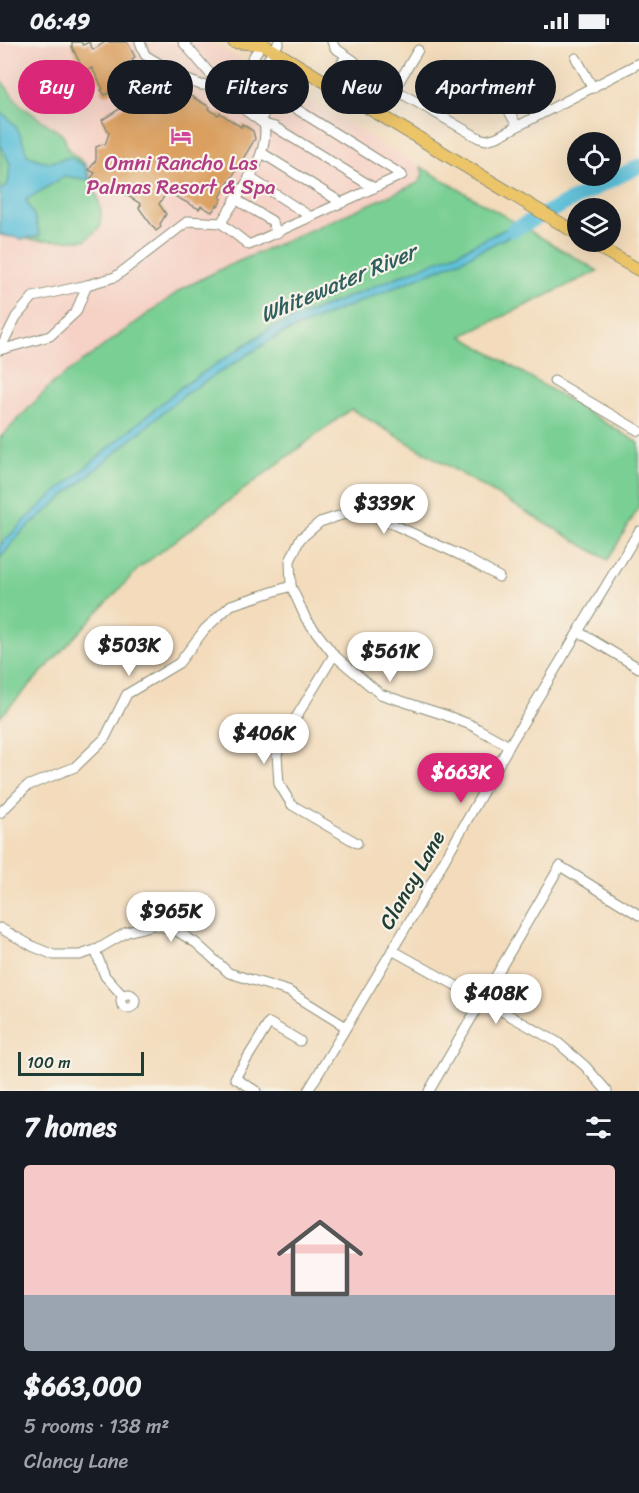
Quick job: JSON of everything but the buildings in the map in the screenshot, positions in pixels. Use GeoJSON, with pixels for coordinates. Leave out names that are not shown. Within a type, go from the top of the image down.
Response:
{"type":"FeatureCollection","features":[{"type":"Feature","properties":{"kind":"main road"},"geometry":{"type":"LineString","coordinates":[[234,42],[261,43],[276,47],[321,80]]}},
{"type":"Feature","properties":{"kind":"main road"},"geometry":{"type":"LineString","coordinates":[[376,114],[567,228]]}},
{"type":"Feature","properties":{"kind":"main road"},"geometry":{"type":"LineString","coordinates":[[606,252],[636,269]]}},
{"type":"Feature","properties":{"kind":"street"},"geometry":{"type":"LineString","coordinates":[[152,42],[140,44],[145,55],[185,79],[205,85]]}},
{"type":"Feature","properties":{"kind":"street"},"geometry":{"type":"LineString","coordinates":[[183,42],[205,68]]}},
{"type":"Feature","properties":{"kind":"street"},"geometry":{"type":"LineString","coordinates":[[332,42],[335,48],[351,60]]}},
{"type":"Feature","properties":{"kind":"street"},"geometry":{"type":"LineString","coordinates":[[251,60],[261,43]]}},
{"type":"Feature","properties":{"kind":"street"},"geometry":{"type":"LineString","coordinates":[[268,60],[276,47]]}},
{"type":"Feature","properties":{"kind":"street"},"geometry":{"type":"LineString","coordinates":[[403,75],[418,50]]}},
{"type":"Feature","properties":{"kind":"street"},"geometry":{"type":"LineString","coordinates":[[344,60],[346,56]]}},
{"type":"Feature","properties":{"kind":"street"},"geometry":{"type":"LineString","coordinates":[[576,58],[593,88]]}},
{"type":"Feature","properties":{"kind":"street"},"geometry":{"type":"LineString","coordinates":[[403,95],[486,140],[493,139],[639,63]]}},
{"type":"Feature","properties":{"kind":"street"},"geometry":{"type":"LineString","coordinates":[[0,349],[16,317],[33,297],[115,278],[188,221],[221,222],[249,245],[402,175],[274,95],[262,123],[265,142],[262,153],[221,222]]}},
{"type":"Feature","properties":{"kind":"street"},"geometry":{"type":"LineString","coordinates":[[250,114],[375,188]]}},
{"type":"Feature","properties":{"kind":"street"},"geometry":{"type":"LineString","coordinates":[[510,114],[517,126]]}},
{"type":"Feature","properties":{"kind":"street"},"geometry":{"type":"LineString","coordinates":[[262,153],[342,203]]}},
{"type":"Feature","properties":{"kind":"street"},"geometry":{"type":"LineString","coordinates":[[249,177],[311,217]]}},
{"type":"Feature","properties":{"kind":"street"},"geometry":{"type":"LineString","coordinates":[[235,199],[272,221],[277,233]]}},
{"type":"Feature","properties":{"kind":"street"},"geometry":{"type":"LineString","coordinates":[[0,349],[50,336],[76,312],[87,285]]}},
{"type":"Feature","properties":{"kind":"street"},"geometry":{"type":"LineString","coordinates":[[554,381],[639,431]]}},
{"type":"Feature","properties":{"kind":"street"},"geometry":{"type":"LineString","coordinates":[[499,577],[462,556],[375,516],[348,513],[320,522],[300,538],[290,561],[291,586],[306,619],[334,655],[380,694],[471,725],[509,746]]}},
{"type":"Feature","properties":{"kind":"street","name":"Clancy Lane"},"geometry":{"type":"LineString","coordinates":[[308,1091],[509,746],[639,531]]}},
{"type":"Feature","properties":{"kind":"street"},"geometry":{"type":"LineString","coordinates":[[0,813],[27,786],[75,767],[105,738],[127,694],[179,663],[206,629],[231,604],[291,586]]}},
{"type":"Feature","properties":{"kind":"street"},"geometry":{"type":"LineString","coordinates":[[579,632],[639,668]]}},
{"type":"Feature","properties":{"kind":"street"},"geometry":{"type":"LineString","coordinates":[[334,655],[277,753],[279,784],[292,805],[357,843]]}},
{"type":"Feature","properties":{"kind":"street"},"geometry":{"type":"LineString","coordinates":[[429,1090],[560,867],[639,915]]}},
{"type":"Feature","properties":{"kind":"street"},"geometry":{"type":"LineString","coordinates":[[0,928],[54,955],[80,955],[95,950],[127,932],[154,925],[175,930],[196,943],[229,973],[288,991],[346,1027]]}},
{"type":"Feature","properties":{"kind":"street"},"geometry":{"type":"LineString","coordinates":[[95,950],[105,976],[123,996]]}},
{"type":"Feature","properties":{"kind":"street"},"geometry":{"type":"LineString","coordinates":[[392,950],[556,1042],[585,1066],[608,1091]]}},
{"type":"Feature","properties":{"kind":"street"},"geometry":{"type":"LineString","coordinates":[[256,1091],[235,1078],[269,1023],[300,1041]]}},
{"type":"Feature","properties":{"kind":"shaded area"},"geometry":{"type":"Polygon","coordinates":[[[0,42],[211,42],[241,60],[205,60],[205,114],[309,114],[309,100],[321,107],[321,114],[332,114],[421,167],[423,176],[418,183],[221,269],[20,419],[0,438],[0,235],[47,242],[86,240],[99,227],[101,213],[98,198],[85,164],[69,151],[62,135],[33,114],[95,114],[95,60],[18,60],[18,102],[0,79],[0,42]]]}},
{"type":"Feature","properties":{"kind":"green space"},"geometry":{"type":"Polygon","coordinates":[[[0,79],[18,102],[18,114],[33,114],[63,135],[69,151],[85,164],[98,198],[101,213],[100,227],[86,240],[43,240],[0,235],[0,79]]]}},
{"type":"Feature","properties":{"kind":"green space"},"geometry":{"type":"Polygon","coordinates":[[[421,167],[598,271],[462,336],[639,443],[639,507],[608,560],[351,409],[139,568],[0,717],[0,438],[53,383],[182,289],[221,269],[418,183],[423,175],[421,167]]]}},
{"type":"Feature","properties":{"kind":"water"},"geometry":{"type":"Polygon","coordinates":[[[0,112],[18,130],[27,155],[48,163],[70,157],[85,166],[90,180],[65,176],[26,200],[35,218],[40,236],[21,239],[0,234],[0,190],[8,184],[10,164],[0,144],[0,112]]]}},
{"type":"Feature","properties":{"kind":"water"},"geometry":{"type":"Polygon","coordinates":[[[527,218],[535,223],[464,259],[279,335],[185,394],[22,532],[0,558],[0,545],[42,504],[181,387],[271,328],[459,252],[527,218]]]}},
{"type":"Feature","properties":{"kind":"waterway","name":"Whitewater River"},"geometry":{"type":"LineString","coordinates":[[513,230],[639,166]]}},
{"type":"Feature","properties":{"kind":"place","name":"Omni Rancho Las Palmas Resort & Spa"},"geometry":{"type":"Point","coordinates":[181,136]}}]}
